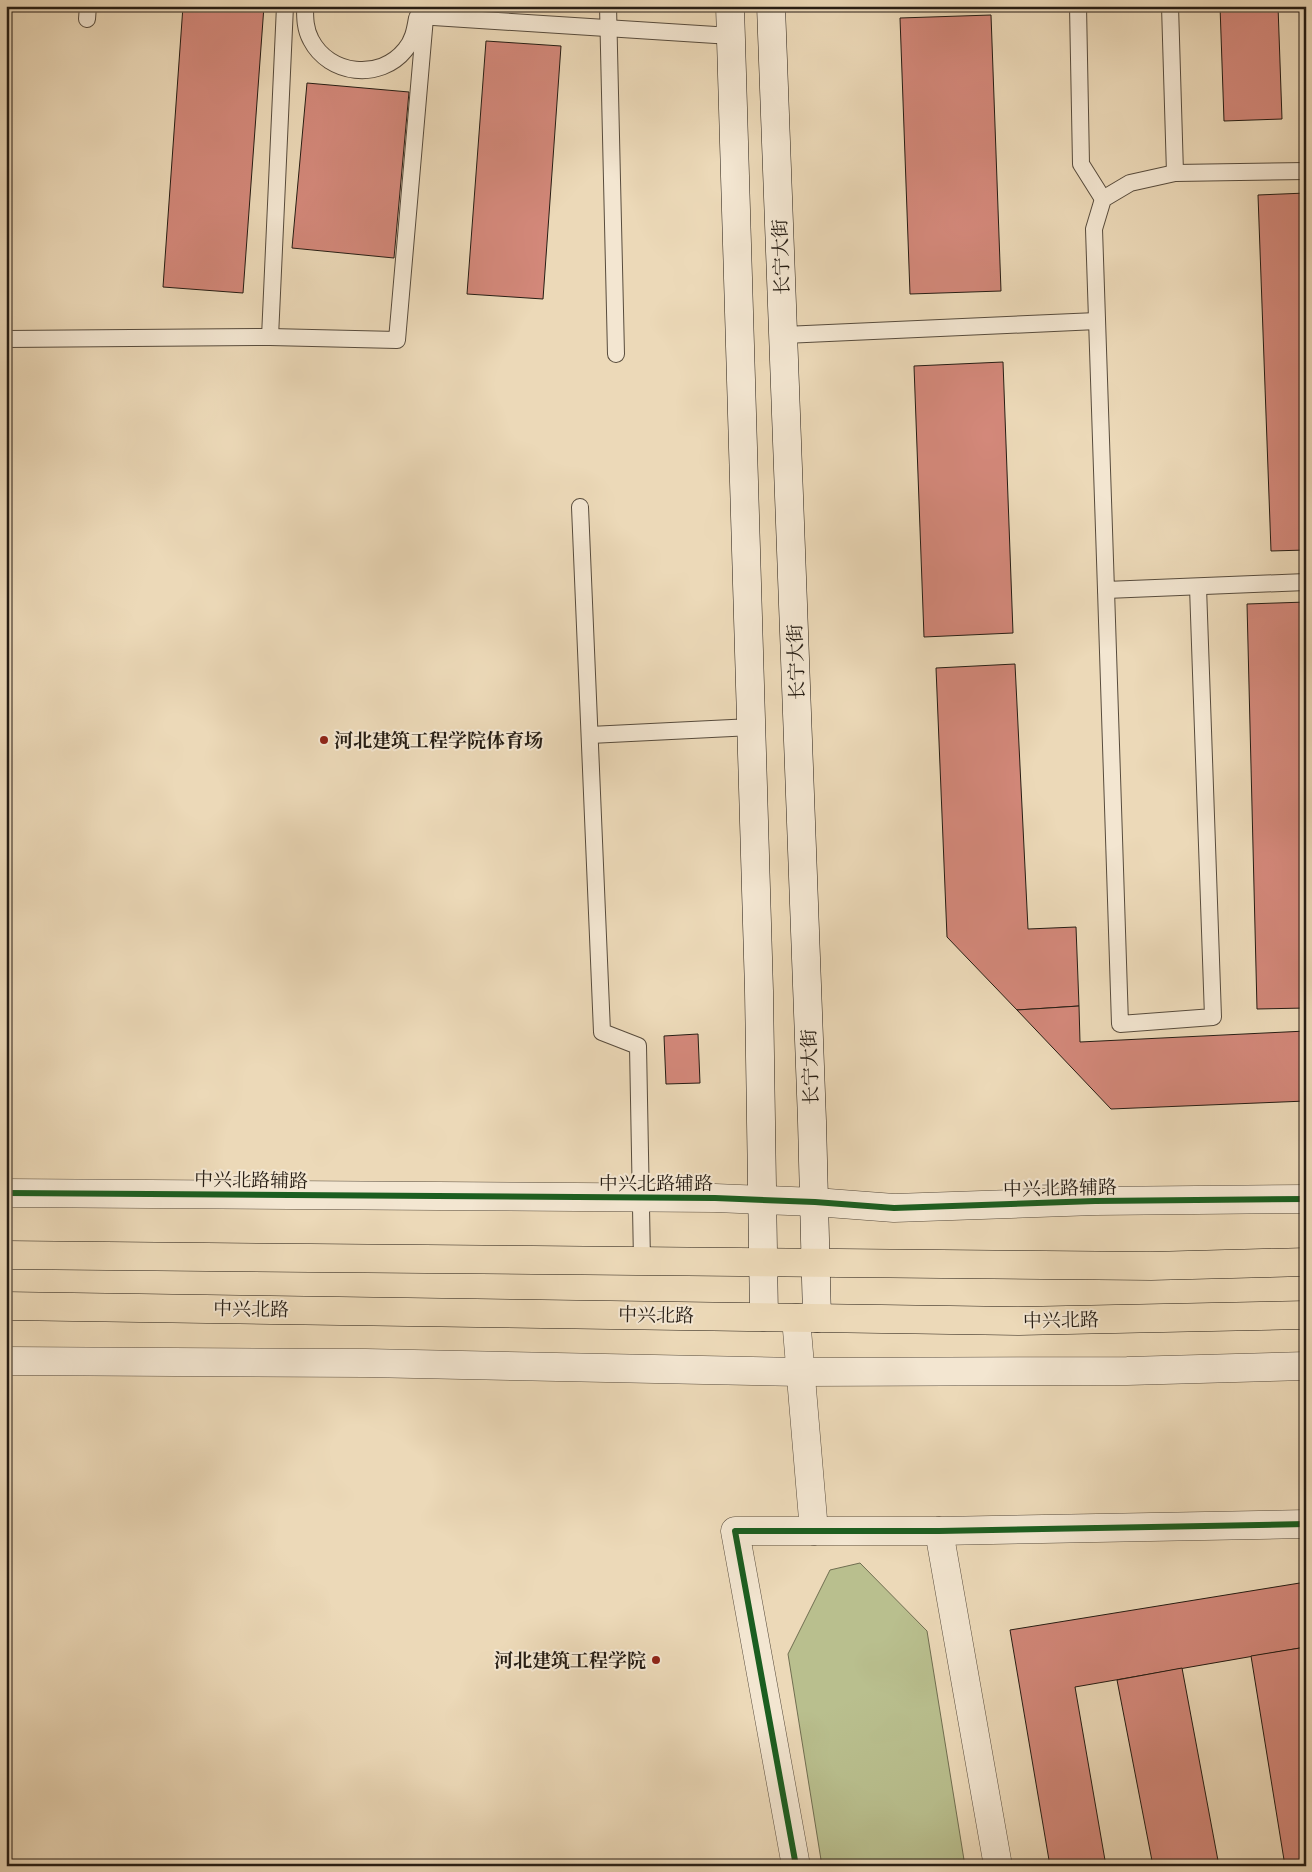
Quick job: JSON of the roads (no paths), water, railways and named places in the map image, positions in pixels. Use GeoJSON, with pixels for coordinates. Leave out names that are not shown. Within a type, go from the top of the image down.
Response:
{"type":"FeatureCollection","features":[{"type":"Feature","properties":{"kind":"main road"},"geometry":{"type":"LineString","coordinates":[[6,1255],[1151,1266],[1306,1262]]}},
{"type":"Feature","properties":{"kind":"main road","name":"中兴北路"},"geometry":{"type":"LineString","coordinates":[[6,1306],[1019,1321],[1306,1315]]}},
{"type":"Feature","properties":{"kind":"street"},"geometry":{"type":"LineString","coordinates":[[730,6],[752,726],[764,1317]]}},
{"type":"Feature","properties":{"kind":"street","name":"长宁大街"},"geometry":{"type":"LineString","coordinates":[[771,6],[817,1263],[800,1372],[814,1531]]}},
{"type":"Feature","properties":{"kind":"street","name":"中兴北路辅路"},"geometry":{"type":"LineString","coordinates":[[6,1193],[762,1200],[894,1208],[1095,1201],[1306,1199]]}},
{"type":"Feature","properties":{"kind":"street"},"geometry":{"type":"LineString","coordinates":[[6,1361],[376,1363],[800,1372],[1127,1371],[1306,1366]]}},
{"type":"Feature","properties":{"kind":"street"},"geometry":{"type":"LineString","coordinates":[[796,1866],[735,1531],[939,1531],[1306,1524]]}},
{"type":"Feature","properties":{"kind":"street"},"geometry":{"type":"LineString","coordinates":[[939,1531],[998,1866]]}},
{"type":"Feature","properties":{"kind":"lane"},"geometry":{"type":"LineString","coordinates":[[270,337],[285,6]]}},
{"type":"Feature","properties":{"kind":"lane"},"geometry":{"type":"LineString","coordinates":[[305,6],[305,22],[311,40],[322,55],[337,66],[355,70],[373,70],[391,62],[405,50],[414,34],[422,11]]}},
{"type":"Feature","properties":{"kind":"lane"},"geometry":{"type":"LineString","coordinates":[[608,6],[616,354]]}},
{"type":"Feature","properties":{"kind":"lane"},"geometry":{"type":"LineString","coordinates":[[1078,6],[1081,164],[1103,199]]}},
{"type":"Feature","properties":{"kind":"lane"},"geometry":{"type":"LineString","coordinates":[[1170,6],[1175,173]]}},
{"type":"Feature","properties":{"kind":"lane"},"geometry":{"type":"LineString","coordinates":[[6,338],[270,337],[397,340],[422,11]]}},
{"type":"Feature","properties":{"kind":"lane"},"geometry":{"type":"LineString","coordinates":[[422,11],[609,28],[731,36]]}},
{"type":"Feature","properties":{"kind":"lane"},"geometry":{"type":"LineString","coordinates":[[1198,587],[1213,1017],[1120,1024],[1094,229],[1103,199],[1130,183],[1175,173],[1306,171]]}},
{"type":"Feature","properties":{"kind":"lane"},"geometry":{"type":"LineString","coordinates":[[784,335],[1097,321]]}},
{"type":"Feature","properties":{"kind":"lane"},"geometry":{"type":"LineString","coordinates":[[580,508],[602,1032],[638,1046],[642,1261]]}},
{"type":"Feature","properties":{"kind":"lane"},"geometry":{"type":"LineString","coordinates":[[1106,590],[1306,582]]}},
{"type":"Feature","properties":{"kind":"lane"},"geometry":{"type":"LineString","coordinates":[[590,735],[752,726]]}},
{"type":"Feature","properties":{"kind":"place","name":"河北建筑工程学院体育场"},"geometry":{"type":"Point","coordinates":[324,740]}},
{"type":"Feature","properties":{"kind":"place","name":"河北建筑工程学院"},"geometry":{"type":"Point","coordinates":[656,1660]}}]}
